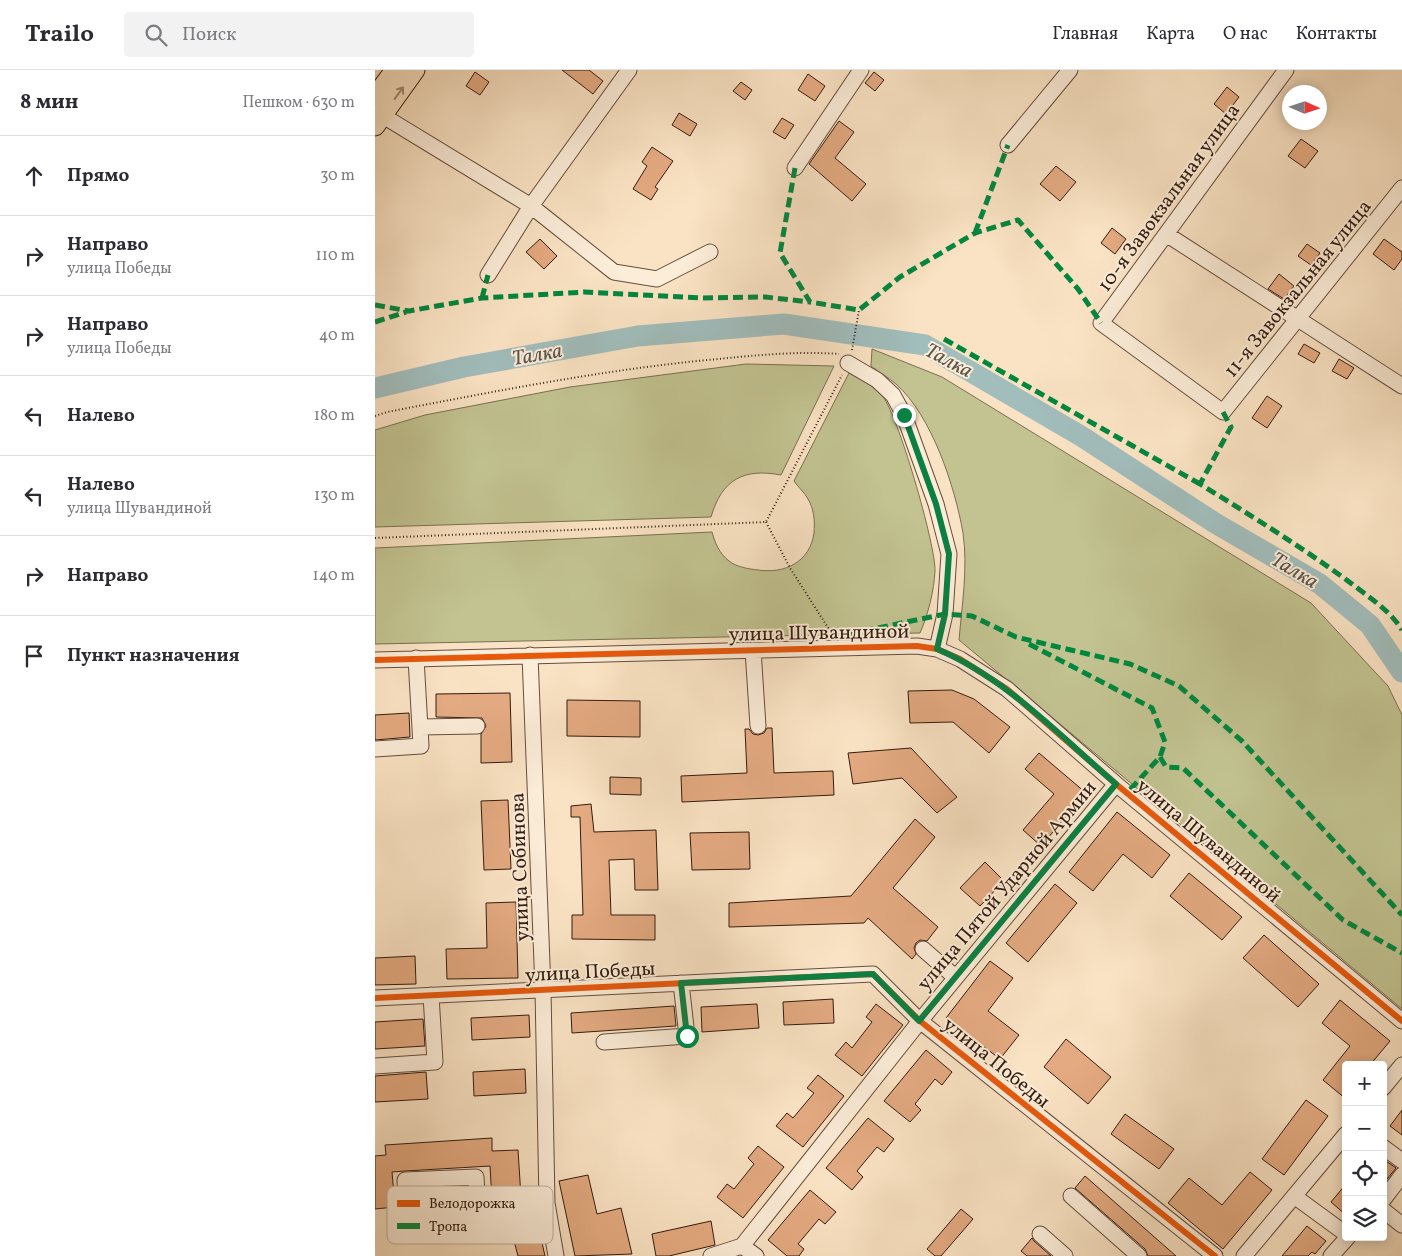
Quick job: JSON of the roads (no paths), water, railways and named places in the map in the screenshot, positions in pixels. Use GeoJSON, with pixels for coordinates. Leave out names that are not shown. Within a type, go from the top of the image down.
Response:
{"type":"FeatureCollection","features":[{"type":"Feature","properties":{"kind":"main road"},"geometry":{"type":"LineString","coordinates":[[375,97],[395,70]]}},
{"type":"Feature","properties":{"kind":"main road"},"geometry":{"type":"LineString","coordinates":[[378,118],[415,70]]}},
{"type":"Feature","properties":{"kind":"street"},"geometry":{"type":"LineString","coordinates":[[488,275],[531,206],[629,70]]}},
{"type":"Feature","properties":{"kind":"street"},"geometry":{"type":"LineString","coordinates":[[795,168],[861,70]]}},
{"type":"Feature","properties":{"kind":"street"},"geometry":{"type":"LineString","coordinates":[[1008,145],[1070,70]]}},
{"type":"Feature","properties":{"kind":"street","name":"10-я Завокзальная улица"},"geometry":{"type":"LineString","coordinates":[[1223,412],[1101,323],[1286,70]]}},
{"type":"Feature","properties":{"kind":"street"},"geometry":{"type":"LineString","coordinates":[[378,118],[531,206],[613,272],[657,279],[711,252]]}},
{"type":"Feature","properties":{"kind":"street","name":"11-я Завокзальная улица"},"geometry":{"type":"LineString","coordinates":[[1223,412],[1402,188]]}},
{"type":"Feature","properties":{"kind":"street"},"geometry":{"type":"LineString","coordinates":[[1166,234],[1402,386]]}},
{"type":"Feature","properties":{"kind":"street"},"geometry":{"type":"LineString","coordinates":[[849,360],[877,380],[893,396],[904,415],[936,504],[949,554],[945,614],[937,649]]}},
{"type":"Feature","properties":{"kind":"street","name":"улица Шувандиной"},"geometry":{"type":"LineString","coordinates":[[375,660],[917,646],[937,649],[961,659],[1007,689],[1116,784],[1402,1021]]}},
{"type":"Feature","properties":{"kind":"street"},"geometry":{"type":"LineString","coordinates":[[753,650],[758,726]]}},
{"type":"Feature","properties":{"kind":"street","name":"улица Собинова"},"geometry":{"type":"LineString","coordinates":[[530,655],[543,989],[547,1186]]}},
{"type":"Feature","properties":{"kind":"street"},"geometry":{"type":"LineString","coordinates":[[375,749],[421,746],[416,658]]}},
{"type":"Feature","properties":{"kind":"street"},"geometry":{"type":"LineString","coordinates":[[420,727],[477,726]]}},
{"type":"Feature","properties":{"kind":"street","name":"улица Пятой Ударной Армии"},"geometry":{"type":"LineString","coordinates":[[742,1246],[919,1021],[1116,784]]}},
{"type":"Feature","properties":{"kind":"street"},"geometry":{"type":"LineString","coordinates":[[923,949],[955,977]]}},
{"type":"Feature","properties":{"kind":"street","name":"улица Победы"},"geometry":{"type":"LineString","coordinates":[[375,998],[873,974],[919,1021],[1215,1256]]}},
{"type":"Feature","properties":{"kind":"street"},"geometry":{"type":"LineString","coordinates":[[604,1042],[687,1036],[681,983]]}},
{"type":"Feature","properties":{"kind":"street"},"geometry":{"type":"LineString","coordinates":[[375,1066],[435,1062],[431,995]]}},
{"type":"Feature","properties":{"kind":"street"},"geometry":{"type":"LineString","coordinates":[[1387,1083],[1402,1065]]}},
{"type":"Feature","properties":{"kind":"street"},"geometry":{"type":"LineString","coordinates":[[1244,1256],[1342,1139]]}},
{"type":"Feature","properties":{"kind":"street"},"geometry":{"type":"LineString","coordinates":[[1387,1150],[1402,1161]]}},
{"type":"Feature","properties":{"kind":"street"},"geometry":{"type":"LineString","coordinates":[[1386,1196],[1402,1175]]}},
{"type":"Feature","properties":{"kind":"street"},"geometry":{"type":"LineString","coordinates":[[405,1186],[405,1180],[476,1177],[477,1186]]}},
{"type":"Feature","properties":{"kind":"street"},"geometry":{"type":"LineString","coordinates":[[1071,1196],[1139,1256]]}},
{"type":"Feature","properties":{"kind":"street"},"geometry":{"type":"LineString","coordinates":[[1294,1196],[1342,1231]]}},
{"type":"Feature","properties":{"kind":"street"},"geometry":{"type":"LineString","coordinates":[[1387,1213],[1402,1225]]}},
{"type":"Feature","properties":{"kind":"street"},"geometry":{"type":"LineString","coordinates":[[1040,1234],[1065,1256]]}},
{"type":"Feature","properties":{"kind":"street","name":"улица Собинова"},"geometry":{"type":"LineString","coordinates":[[553,1238],[556,1256]]}},
{"type":"Feature","properties":{"kind":"street"},"geometry":{"type":"LineString","coordinates":[[1331,1256],[1344,1241]]}},
{"type":"Feature","properties":{"kind":"street"},"geometry":{"type":"LineString","coordinates":[[711,1256],[742,1246],[756,1256]]}},
{"type":"Feature","properties":{"kind":"waterway","name":"Талка"},"geometry":{"type":"LineString","coordinates":[[375,388],[464,367],[638,336],[784,324],[925,345],[1081,436],[1215,523],[1320,584],[1370,625],[1402,672]]}}]}
